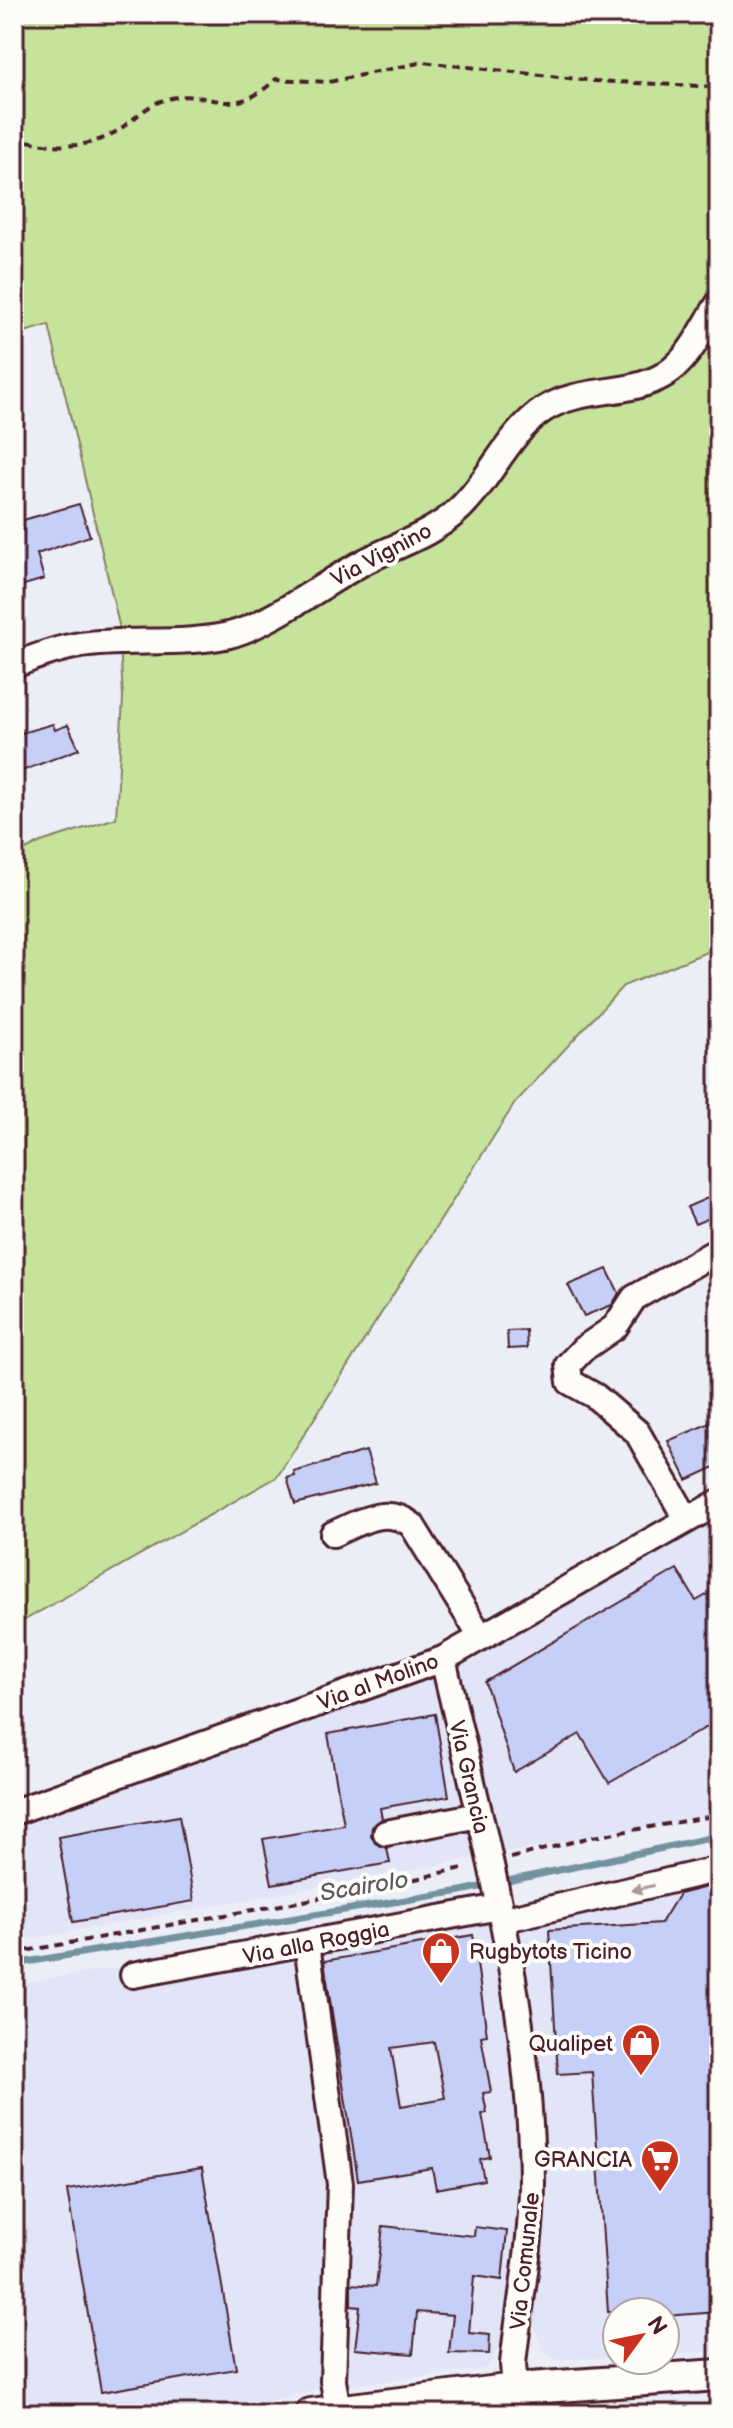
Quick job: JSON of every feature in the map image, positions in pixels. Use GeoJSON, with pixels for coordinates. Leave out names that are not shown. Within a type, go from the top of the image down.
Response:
{"type":"FeatureCollection","features":[{"type":"Feature","properties":{"kind":"main road"},"geometry":{"type":"LineString","coordinates":[[324,2412],[515,2389],[719,2375]]}},
{"type":"Feature","properties":{"kind":"street","name":"Via Vignino"},"geometry":{"type":"LineString","coordinates":[[14,665],[86,644],[230,635],[283,608],[363,563],[423,535],[456,512],[484,483],[527,422],[545,409],[566,398],[641,384],[665,374],[685,357],[719,303]]}},
{"type":"Feature","properties":{"kind":"street"},"geometry":{"type":"LineString","coordinates":[[687,1520],[637,1432],[595,1396],[570,1382],[568,1365],[583,1349],[615,1327],[634,1298],[719,1250]]}},
{"type":"Feature","properties":{"kind":"street","name":"Via al Molino"},"geometry":{"type":"LineString","coordinates":[[14,1812],[443,1659],[719,1502]]}},
{"type":"Feature","properties":{"kind":"street"},"geometry":{"type":"LineString","coordinates":[[333,1534],[372,1517],[402,1517],[412,1525],[481,1637]]}},
{"type":"Feature","properties":{"kind":"street","name":"Via Grancia"},"geometry":{"type":"LineString","coordinates":[[443,1659],[499,1907]]}},
{"type":"Feature","properties":{"kind":"street"},"geometry":{"type":"LineString","coordinates":[[386,1833],[479,1815]]}},
{"type":"Feature","properties":{"kind":"street","name":"Via alla Roggia"},"geometry":{"type":"LineString","coordinates":[[133,1975],[719,1869]]}},
{"type":"Feature","properties":{"kind":"street","name":"Via Comunale"},"geometry":{"type":"LineString","coordinates":[[499,1907],[529,2099],[532,2187],[513,2364],[515,2389]]}},
{"type":"Feature","properties":{"kind":"street"},"geometry":{"type":"LineString","coordinates":[[307,1944],[340,2184],[333,2381],[324,2412]]}},
{"type":"Feature","properties":{"kind":"path"},"geometry":{"type":"LineString","coordinates":[[14,138],[51,147],[86,144],[113,134],[160,101],[181,97],[234,104],[257,97],[276,79],[329,82],[423,62],[595,81],[719,87]]}},
{"type":"Feature","properties":{"kind":"path"},"geometry":{"type":"LineString","coordinates":[[14,1953],[252,1912],[491,1864],[587,1838],[719,1815]]}},
{"type":"Feature","properties":{"kind":"shaded area"},"geometry":{"type":"Polygon","coordinates":[[[719,1502],[719,1814],[14,1942],[14,1812],[443,1659],[719,1502]]]}},
{"type":"Feature","properties":{"kind":"shaded area","name":"GRANCIA"},"geometry":{"type":"Polygon","coordinates":[[[719,1855],[719,2351],[681,2354],[681,2296],[601,2296],[601,2358],[554,2359],[542,2350],[533,2324],[549,2195],[516,1906],[719,1855]]]}},
{"type":"Feature","properties":{"kind":"shaded area"},"geometry":{"type":"Polygon","coordinates":[[[484,1921],[495,1932],[522,2103],[519,2209],[507,2325],[491,2363],[485,2369],[314,2390],[217,2414],[14,2414],[14,1984],[293,1940],[484,1921]]]}},
{"type":"Feature","properties":{"kind":"green space"},"geometry":{"type":"Polygon","coordinates":[[[14,14],[719,14],[719,947],[623,986],[515,1103],[277,1477],[14,1626],[14,856],[41,842],[116,818],[123,698],[119,625],[49,325],[14,335],[14,14]]]}},
{"type":"Feature","properties":{"kind":"building"},"geometry":{"type":"Polygon","coordinates":[[[79,504],[90,536],[37,554],[44,579],[14,588],[14,532],[23,530],[20,521],[79,504]]]}},
{"type":"Feature","properties":{"kind":"building"},"geometry":{"type":"Polygon","coordinates":[[[53,724],[55,730],[68,725],[79,749],[14,774],[14,735],[53,724]]]}},
{"type":"Feature","properties":{"kind":"building"},"geometry":{"type":"Polygon","coordinates":[[[719,1193],[719,1214],[695,1224],[687,1207],[719,1193]]]}},
{"type":"Feature","properties":{"kind":"building"},"geometry":{"type":"Polygon","coordinates":[[[607,1269],[619,1293],[612,1305],[584,1316],[568,1285],[607,1269]]]}},
{"type":"Feature","properties":{"kind":"building"},"geometry":{"type":"Polygon","coordinates":[[[526,1330],[527,1348],[508,1349],[507,1331],[526,1330]]]}},
{"type":"Feature","properties":{"kind":"building"},"geometry":{"type":"Polygon","coordinates":[[[719,1419],[719,1465],[687,1480],[668,1441],[719,1419]]]}},
{"type":"Feature","properties":{"kind":"building"},"geometry":{"type":"Polygon","coordinates":[[[366,1451],[376,1483],[295,1504],[287,1478],[295,1476],[294,1472],[366,1451]]]}},
{"type":"Feature","properties":{"kind":"building"},"geometry":{"type":"Polygon","coordinates":[[[677,1569],[696,1601],[719,1588],[719,1720],[609,1783],[580,1734],[514,1772],[485,1682],[677,1569]]]}},
{"type":"Feature","properties":{"kind":"building"},"geometry":{"type":"Polygon","coordinates":[[[435,1714],[449,1796],[380,1808],[382,1819],[372,1827],[371,1835],[375,1843],[387,1848],[390,1863],[272,1884],[263,1839],[344,1825],[328,1734],[435,1714]]]}},
{"type":"Feature","properties":{"kind":"building"},"geometry":{"type":"Polygon","coordinates":[[[179,1816],[194,1901],[73,1922],[58,1837],[179,1816]]]}},
{"type":"Feature","properties":{"kind":"building","name":"GRANCIA"},"geometry":{"type":"Polygon","coordinates":[[[719,1884],[719,2312],[681,2315],[681,2296],[607,2296],[592,2072],[558,2074],[549,1930],[661,1923],[679,1894],[719,1884]]]}},
{"type":"Feature","properties":{"kind":"building"},"geometry":{"type":"Polygon","coordinates":[[[473,1935],[487,2035],[481,2036],[491,2092],[483,2093],[487,2113],[482,2114],[490,2157],[480,2159],[484,2180],[436,2189],[432,2168],[358,2180],[324,1961],[473,1935]],[[434,2042],[391,2048],[401,2106],[445,2098],[434,2042]]]}},
{"type":"Feature","properties":{"kind":"building"},"geometry":{"type":"Polygon","coordinates":[[[202,2168],[236,2369],[101,2392],[67,2190],[202,2168]]]}},
{"type":"Feature","properties":{"kind":"building"},"geometry":{"type":"Polygon","coordinates":[[[383,2226],[474,2236],[475,2227],[507,2231],[502,2280],[474,2276],[469,2333],[490,2335],[489,2354],[449,2353],[453,2315],[417,2312],[413,2354],[355,2349],[360,2307],[351,2306],[351,2284],[376,2286],[383,2226]]]}},
{"type":"Feature","properties":{"kind":"waterway","name":"Scairolo"},"geometry":{"type":"LineString","coordinates":[[14,1964],[461,1891],[719,1836]]}},
{"type":"Feature","properties":{"kind":"place","name":"Rugbytots Ticino"},"geometry":{"type":"Point","coordinates":[441,1985]}},
{"type":"Feature","properties":{"kind":"place","name":"Qualipet"},"geometry":{"type":"Point","coordinates":[641,2077]}},
{"type":"Feature","properties":{"kind":"place","name":"GRANCIA"},"geometry":{"type":"Point","coordinates":[660,2193]}}]}
